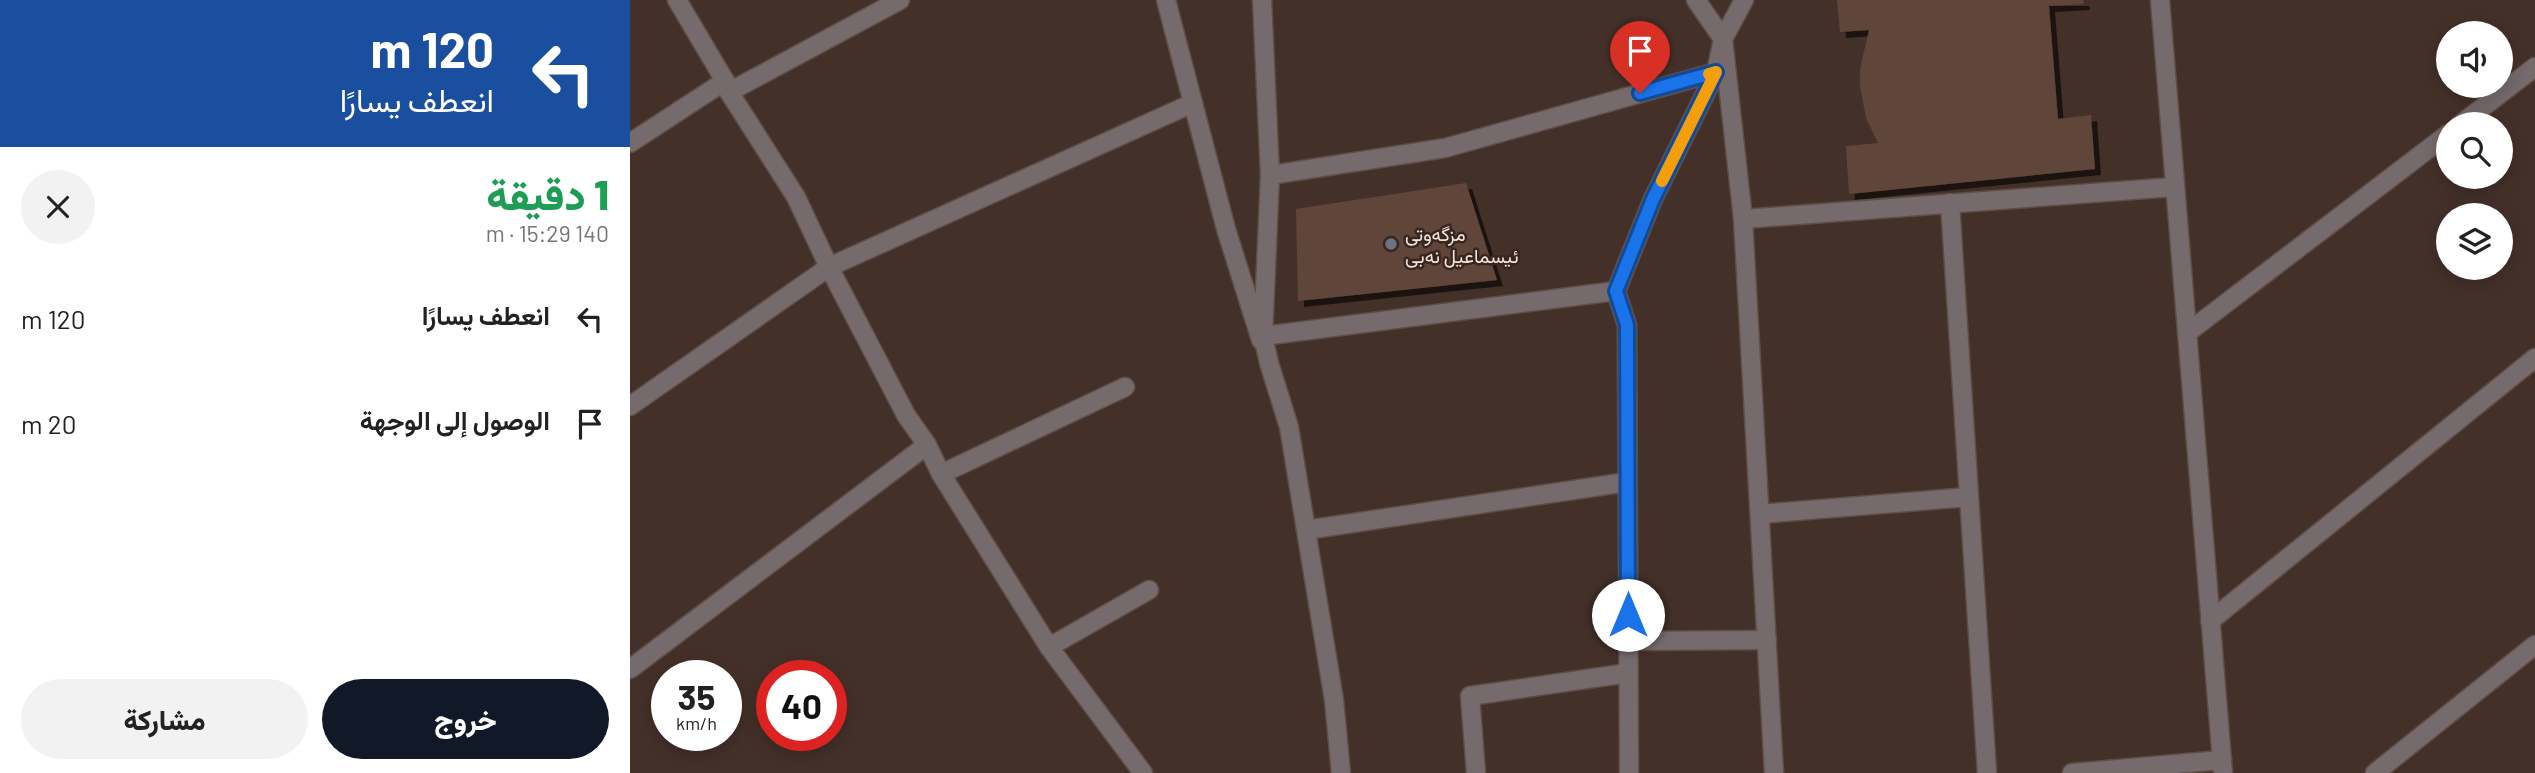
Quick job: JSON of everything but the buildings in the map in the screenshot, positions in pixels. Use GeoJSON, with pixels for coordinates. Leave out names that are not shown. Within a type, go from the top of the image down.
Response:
{"type":"FeatureCollection","features":[{"type":"Feature","properties":{"kind":"street"},"geometry":{"type":"LineString","coordinates":[[677,0],[796,197],[906,415],[927,445],[941,474],[1049,647],[1143,773]]}},
{"type":"Feature","properties":{"kind":"street"},"geometry":{"type":"LineString","coordinates":[[630,143],[727,86],[900,0]]}},
{"type":"Feature","properties":{"kind":"street"},"geometry":{"type":"LineString","coordinates":[[1166,0],[1226,229],[1289,427],[1334,700],[1342,773]]}},
{"type":"Feature","properties":{"kind":"street"},"geometry":{"type":"LineString","coordinates":[[1262,0],[1270,176],[1263,336],[1269,363]]}},
{"type":"Feature","properties":{"kind":"street"},"geometry":{"type":"LineString","coordinates":[[1696,0],[1723,39],[1743,219],[1774,773]]}},
{"type":"Feature","properties":{"kind":"street"},"geometry":{"type":"LineString","coordinates":[[1629,773],[1627,325],[1616,291],[1653,199],[1716,72],[1723,39],[1744,0]]}},
{"type":"Feature","properties":{"kind":"street"},"geometry":{"type":"LineString","coordinates":[[2073,773],[2222,767],[2160,0]]}},
{"type":"Feature","properties":{"kind":"street"},"geometry":{"type":"LineString","coordinates":[[2476,112],[2535,67]]}},
{"type":"Feature","properties":{"kind":"street"},"geometry":{"type":"LineString","coordinates":[[1270,176],[1445,148],[1716,72]]}},
{"type":"Feature","properties":{"kind":"street"},"geometry":{"type":"LineString","coordinates":[[630,406],[829,267],[1193,103]]}},
{"type":"Feature","properties":{"kind":"street"},"geometry":{"type":"LineString","coordinates":[[2187,333],[2436,143]]}},
{"type":"Feature","properties":{"kind":"street"},"geometry":{"type":"LineString","coordinates":[[1743,219],[2174,187]]}},
{"type":"Feature","properties":{"kind":"street"},"geometry":{"type":"LineString","coordinates":[[1950,203],[1987,773]]}},
{"type":"Feature","properties":{"kind":"street"},"geometry":{"type":"LineString","coordinates":[[1263,336],[1616,291]]}},
{"type":"Feature","properties":{"kind":"street"},"geometry":{"type":"LineString","coordinates":[[2210,621],[2535,358]]}},
{"type":"Feature","properties":{"kind":"street"},"geometry":{"type":"LineString","coordinates":[[941,474],[1125,387]]}},
{"type":"Feature","properties":{"kind":"street"},"geometry":{"type":"LineString","coordinates":[[630,670],[927,445]]}},
{"type":"Feature","properties":{"kind":"street"},"geometry":{"type":"LineString","coordinates":[[1306,530],[1627,482]]}},
{"type":"Feature","properties":{"kind":"street"},"geometry":{"type":"LineString","coordinates":[[1760,514],[1969,497]]}},
{"type":"Feature","properties":{"kind":"street"},"geometry":{"type":"LineString","coordinates":[[1049,647],[1149,590]]}},
{"type":"Feature","properties":{"kind":"street"},"geometry":{"type":"LineString","coordinates":[[1628,641],[1767,640]]}},
{"type":"Feature","properties":{"kind":"street"},"geometry":{"type":"LineString","coordinates":[[2375,773],[2535,645]]}},
{"type":"Feature","properties":{"kind":"street"},"geometry":{"type":"LineString","coordinates":[[1476,773],[1470,696],[1628,673]]}},
{"type":"Feature","properties":{"kind":"slow traffic"},"geometry":{"type":"LineString","coordinates":[[1662,181],[1716,72],[1709,74]]}},
{"type":"Feature","properties":{"kind":"place","name":"مزگەوتی ئیسماعیل نەبی"},"geometry":{"type":"Point","coordinates":[1391,244]}},
{"type":"Feature","properties":{"kind":"route"},"geometry":{"type":"LineString","coordinates":[[1628,615],[1627,325],[1616,291],[1653,199],[1716,72],[1640,93]]}}]}
